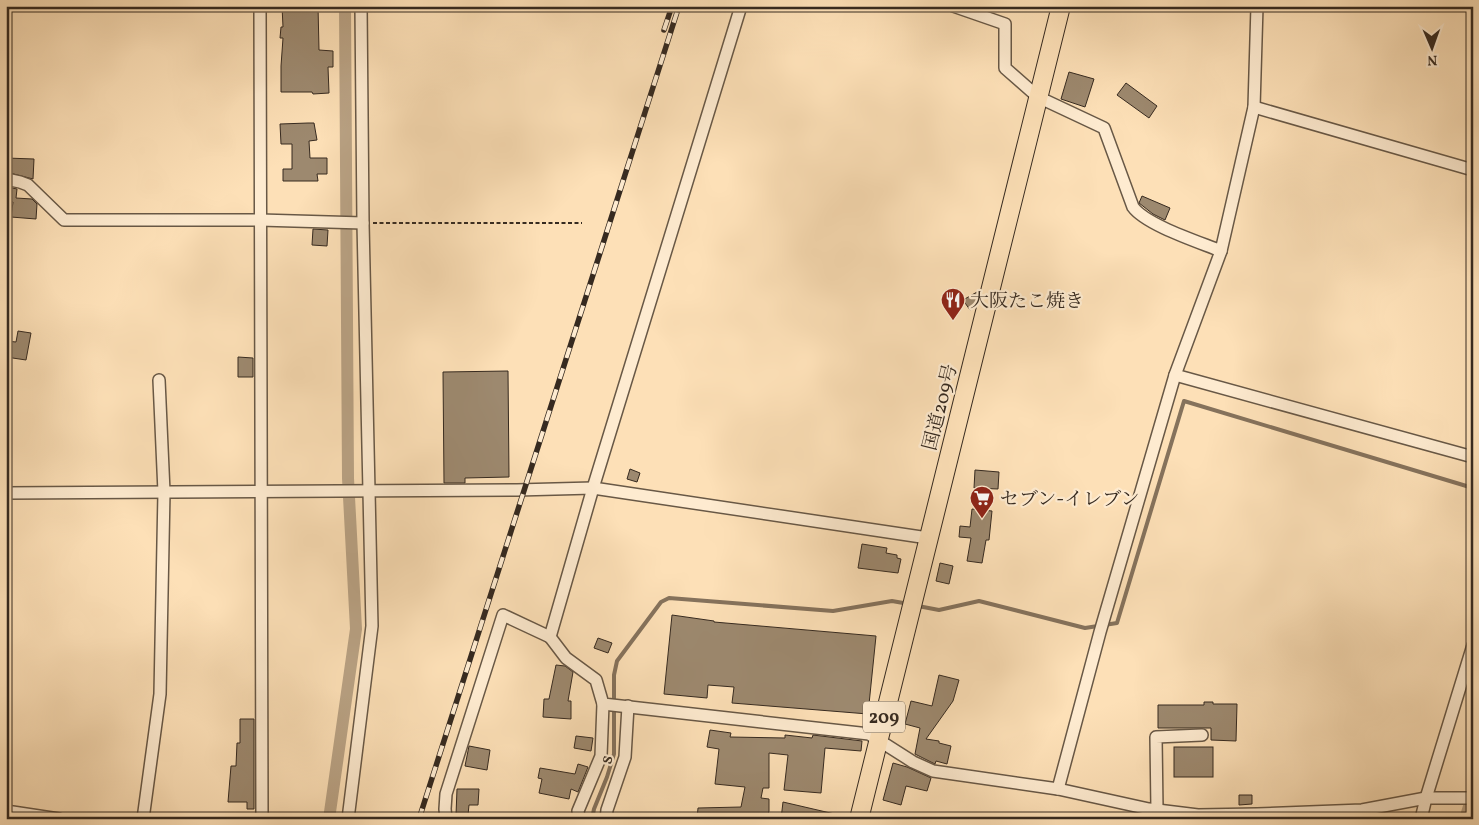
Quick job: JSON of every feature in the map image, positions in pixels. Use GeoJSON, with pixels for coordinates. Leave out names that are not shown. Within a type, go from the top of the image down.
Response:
{"type":"FeatureCollection","features":[{"type":"Feature","properties":{"kind":"highway","name":"国道209号"},"geometry":{"type":"LineString","coordinates":[[859,819],[1061,6]]}},
{"type":"Feature","properties":{"kind":"street"},"geometry":{"type":"LineString","coordinates":[[260,6],[262,819]]}},
{"type":"Feature","properties":{"kind":"street"},"geometry":{"type":"LineString","coordinates":[[348,819],[372,626],[363,223],[361,6]]}},
{"type":"Feature","properties":{"kind":"street"},"geometry":{"type":"LineString","coordinates":[[550,638],[593,488],[741,6]]}},
{"type":"Feature","properties":{"kind":"street"},"geometry":{"type":"LineString","coordinates":[[953,6],[1005,24],[1005,68],[1038,97],[1104,128],[1132,207],[1136,211],[1150,222],[1221,251]]}},
{"type":"Feature","properties":{"kind":"street"},"geometry":{"type":"LineString","coordinates":[[1058,789],[1102,626],[1175,375],[1221,251],[1254,107],[1257,6]]}},
{"type":"Feature","properties":{"kind":"street"},"geometry":{"type":"LineString","coordinates":[[1254,107],[1473,170]]}},
{"type":"Feature","properties":{"kind":"street"},"geometry":{"type":"LineString","coordinates":[[6,180],[28,185],[64,220],[260,220],[363,223]]}},
{"type":"Feature","properties":{"kind":"street"},"geometry":{"type":"LineString","coordinates":[[1175,375],[1473,458]]}},
{"type":"Feature","properties":{"kind":"street"},"geometry":{"type":"LineString","coordinates":[[142,819],[160,694],[164,492],[159,380]]}},
{"type":"Feature","properties":{"kind":"street"},"geometry":{"type":"LineString","coordinates":[[6,493],[593,488],[928,538]]}},
{"type":"Feature","properties":{"kind":"street"},"geometry":{"type":"LineString","coordinates":[[446,819],[446,794],[503,614],[550,638],[566,658],[596,680],[615,705],[869,734],[913,762],[933,771],[1058,789],[1149,810],[1198,815],[1352,815],[1362,810],[1431,798],[1473,798]]}},
{"type":"Feature","properties":{"kind":"street"},"geometry":{"type":"LineString","coordinates":[[1421,819],[1431,798],[1473,645]]}},
{"type":"Feature","properties":{"kind":"street"},"geometry":{"type":"LineString","coordinates":[[579,819],[578,811],[600,756],[615,705]]}},
{"type":"Feature","properties":{"kind":"street","name":"s"},"geometry":{"type":"LineString","coordinates":[[606,819],[607,810],[625,757],[615,705]]}},
{"type":"Feature","properties":{"kind":"street"},"geometry":{"type":"LineString","coordinates":[[1158,810],[1156,737],[1202,735]]}},
{"type":"Feature","properties":{"kind":"street"},"geometry":{"type":"LineString","coordinates":[[6,811],[59,819]]}},
{"type":"Feature","properties":{"kind":"path"},"geometry":{"type":"LineString","coordinates":[[363,223],[582,223]]}},
{"type":"Feature","properties":{"kind":"building"},"geometry":{"type":"Polygon","coordinates":[[[282,6],[318,6],[319,50],[333,51],[333,67],[328,67],[329,93],[281,92],[283,38],[280,38],[281,27],[283,27],[282,6]]]}},
{"type":"Feature","properties":{"kind":"building"},"geometry":{"type":"Polygon","coordinates":[[[1069,72],[1094,79],[1085,107],[1061,99],[1069,72]]]}},
{"type":"Feature","properties":{"kind":"building"},"geometry":{"type":"Polygon","coordinates":[[[1126,83],[1157,106],[1149,118],[1117,95],[1126,83]]]}},
{"type":"Feature","properties":{"kind":"building"},"geometry":{"type":"Polygon","coordinates":[[[314,123],[317,140],[309,141],[310,158],[327,158],[327,174],[317,174],[318,181],[283,181],[283,169],[292,169],[292,144],[281,144],[280,124],[314,123]]]}},
{"type":"Feature","properties":{"kind":"building"},"geometry":{"type":"Polygon","coordinates":[[[6,158],[34,159],[33,179],[6,172],[6,158]]]}},
{"type":"Feature","properties":{"kind":"building"},"geometry":{"type":"Polygon","coordinates":[[[8,187],[17,189],[16,198],[32,199],[37,204],[36,219],[11,217],[13,202],[6,202],[8,187]]]}},
{"type":"Feature","properties":{"kind":"building"},"geometry":{"type":"Polygon","coordinates":[[[1142,196],[1170,208],[1165,220],[1153,214],[1139,203],[1142,196]]]}},
{"type":"Feature","properties":{"kind":"building"},"geometry":{"type":"Polygon","coordinates":[[[313,229],[328,230],[327,246],[312,245],[313,229]]]}},
{"type":"Feature","properties":{"kind":"building"},"geometry":{"type":"Polygon","coordinates":[[[977,292],[975,307],[970,310],[963,300],[977,292]]]}},
{"type":"Feature","properties":{"kind":"building"},"geometry":{"type":"Polygon","coordinates":[[[18,331],[31,333],[26,360],[6,357],[6,341],[16,342],[18,331]]]}},
{"type":"Feature","properties":{"kind":"building"},"geometry":{"type":"Polygon","coordinates":[[[238,357],[253,358],[253,377],[238,377],[238,357]]]}},
{"type":"Feature","properties":{"kind":"building"},"geometry":{"type":"Polygon","coordinates":[[[508,371],[509,477],[465,478],[465,483],[444,483],[443,372],[508,371]]]}},
{"type":"Feature","properties":{"kind":"building"},"geometry":{"type":"Polygon","coordinates":[[[630,469],[640,473],[637,482],[627,479],[630,469]]]}},
{"type":"Feature","properties":{"kind":"building"},"geometry":{"type":"Polygon","coordinates":[[[975,470],[999,472],[998,489],[974,488],[975,470]]]}},
{"type":"Feature","properties":{"kind":"building"},"geometry":{"type":"Polygon","coordinates":[[[972,509],[992,511],[989,540],[986,540],[982,563],[967,561],[971,538],[959,537],[960,526],[970,527],[972,509]]]}},
{"type":"Feature","properties":{"kind":"building"},"geometry":{"type":"Polygon","coordinates":[[[862,544],[887,548],[886,553],[897,555],[897,558],[901,559],[898,573],[858,568],[862,544]]]}},
{"type":"Feature","properties":{"kind":"building"},"geometry":{"type":"Polygon","coordinates":[[[940,563],[953,566],[949,584],[936,581],[940,563]]]}},
{"type":"Feature","properties":{"kind":"building"},"geometry":{"type":"Polygon","coordinates":[[[672,615],[714,622],[876,636],[868,714],[732,703],[734,687],[708,685],[707,698],[664,694],[672,615]]]}},
{"type":"Feature","properties":{"kind":"building"},"geometry":{"type":"Polygon","coordinates":[[[598,638],[612,643],[608,653],[594,648],[598,638]]]}},
{"type":"Feature","properties":{"kind":"building"},"geometry":{"type":"Polygon","coordinates":[[[556,665],[565,666],[573,672],[568,701],[571,701],[571,719],[543,717],[544,699],[549,699],[556,665]]]}},
{"type":"Feature","properties":{"kind":"building"},"geometry":{"type":"Polygon","coordinates":[[[939,675],[959,680],[953,701],[926,739],[939,741],[939,743],[951,746],[947,764],[936,761],[935,764],[915,754],[920,728],[905,724],[911,701],[932,706],[939,675]]]}},
{"type":"Feature","properties":{"kind":"building"},"geometry":{"type":"Polygon","coordinates":[[[1204,702],[1237,704],[1236,741],[1211,740],[1211,728],[1158,728],[1158,705],[1204,705],[1204,702]]]}},
{"type":"Feature","properties":{"kind":"building"},"geometry":{"type":"Polygon","coordinates":[[[240,719],[254,719],[254,809],[247,809],[247,802],[228,802],[231,766],[236,766],[237,743],[240,743],[240,719]]]}},
{"type":"Feature","properties":{"kind":"building"},"geometry":{"type":"Polygon","coordinates":[[[710,730],[731,733],[730,737],[785,738],[785,735],[812,738],[813,735],[862,741],[861,751],[825,748],[821,793],[784,790],[788,755],[769,753],[769,788],[763,788],[761,798],[769,799],[767,819],[697,819],[698,808],[741,807],[745,787],[715,784],[719,749],[707,747],[710,730]]]}},
{"type":"Feature","properties":{"kind":"building"},"geometry":{"type":"Polygon","coordinates":[[[576,736],[593,738],[591,751],[574,748],[576,736]]]}},
{"type":"Feature","properties":{"kind":"building"},"geometry":{"type":"Polygon","coordinates":[[[469,746],[490,750],[487,770],[465,766],[469,746]]]}},
{"type":"Feature","properties":{"kind":"building"},"geometry":{"type":"Polygon","coordinates":[[[1174,747],[1213,747],[1213,777],[1174,777],[1174,747]]]}},
{"type":"Feature","properties":{"kind":"building"},"geometry":{"type":"Polygon","coordinates":[[[893,763],[931,778],[927,791],[906,786],[901,805],[883,800],[893,763]]]}},
{"type":"Feature","properties":{"kind":"building"},"geometry":{"type":"Polygon","coordinates":[[[578,764],[588,767],[578,792],[571,789],[569,799],[539,793],[542,779],[538,778],[540,768],[575,774],[578,764]]]}},
{"type":"Feature","properties":{"kind":"building"},"geometry":{"type":"Polygon","coordinates":[[[457,789],[479,789],[478,805],[469,805],[468,815],[456,815],[457,789]]]}},
{"type":"Feature","properties":{"kind":"building"},"geometry":{"type":"Polygon","coordinates":[[[1239,795],[1252,795],[1252,804],[1239,805],[1239,795]]]}},
{"type":"Feature","properties":{"kind":"building"},"geometry":{"type":"Polygon","coordinates":[[[783,802],[839,815],[838,819],[781,819],[783,802]]]}},
{"type":"Feature","properties":{"kind":"waterway"},"geometry":{"type":"LineString","coordinates":[[329,819],[356,629],[348,478],[345,6]]}},
{"type":"Feature","properties":{"kind":"waterway"},"geometry":{"type":"LineString","coordinates":[[918,606],[939,610],[979,601],[1085,628],[1117,623],[1184,401],[1473,488]]}},
{"type":"Feature","properties":{"kind":"waterway"},"geometry":{"type":"LineString","coordinates":[[592,819],[614,754],[614,675],[617,661],[661,602],[669,598],[833,611],[892,601],[909,604]]}},
{"type":"Feature","properties":{"kind":"waterway"},"geometry":{"type":"LineString","coordinates":[[1465,819],[1473,794]]}},
{"type":"Feature","properties":{"kind":"railway"},"geometry":{"type":"LineString","coordinates":[[664,30],[672,6]]}},
{"type":"Feature","properties":{"kind":"railway"},"geometry":{"type":"LineString","coordinates":[[419,819],[679,6]]}},
{"type":"Feature","properties":{"kind":"place","name":"大阪たこ焼き"},"geometry":{"type":"Point","coordinates":[953,321]}},
{"type":"Feature","properties":{"kind":"place","name":"セブン-イレブン"},"geometry":{"type":"Point","coordinates":[982,519]}}]}
